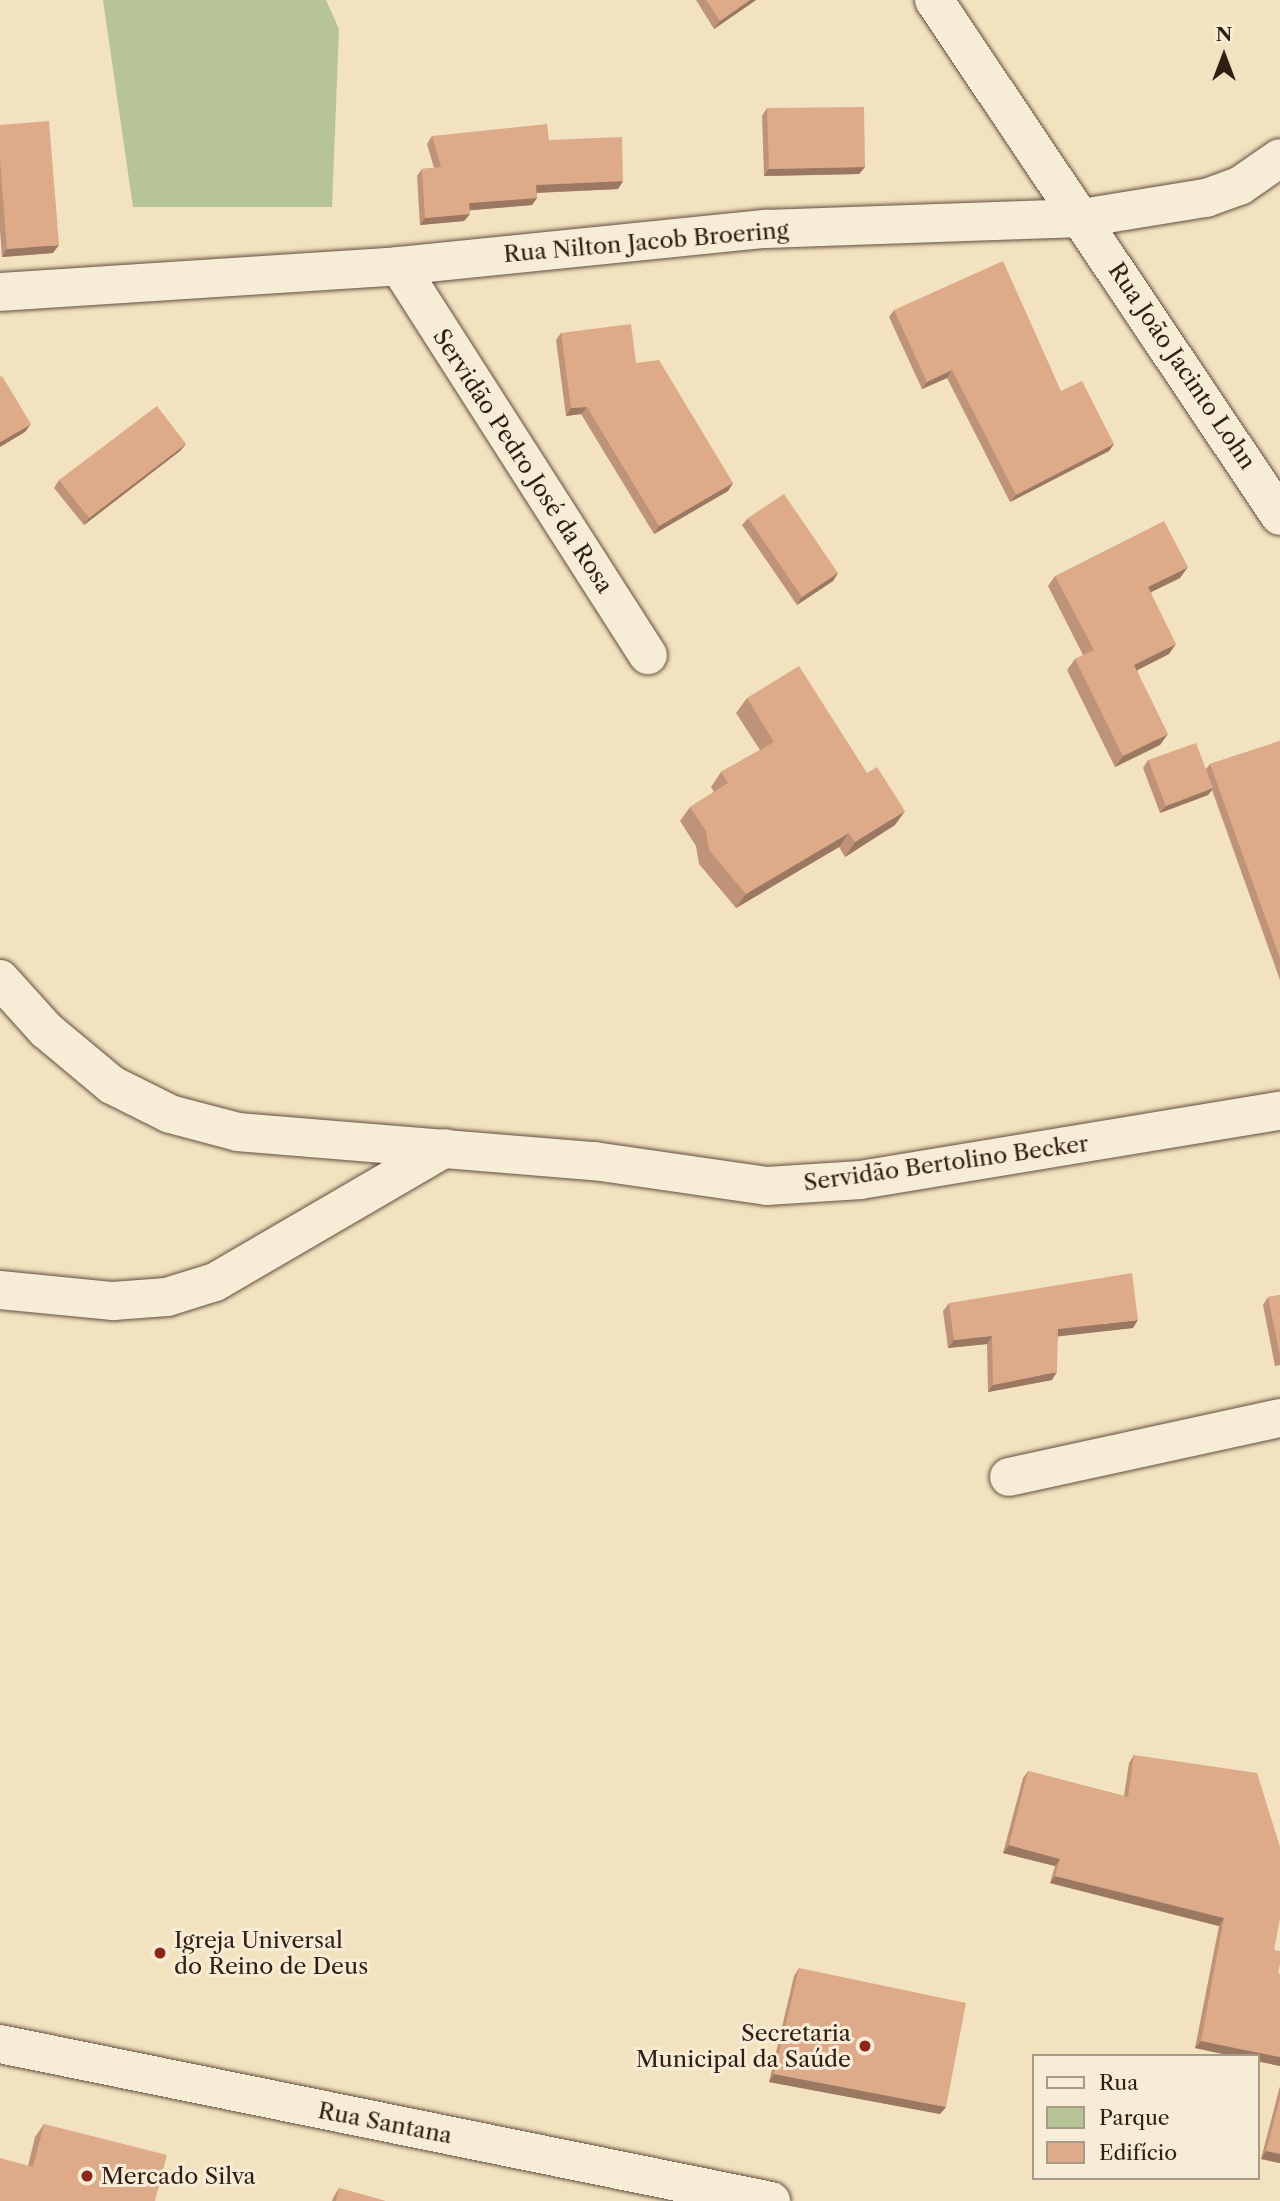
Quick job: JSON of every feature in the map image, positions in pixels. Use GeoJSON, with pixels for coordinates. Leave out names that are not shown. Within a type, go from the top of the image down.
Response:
{"type":"FeatureCollection","features":[{"type":"Feature","properties":{"kind":"street","name":"Rua João Jacinto Lohn"},"geometry":{"type":"LineString","coordinates":[[934,0],[1280,516]]}},
{"type":"Feature","properties":{"kind":"street","name":"Rua Nilton Jacob Broering"},"geometry":{"type":"LineString","coordinates":[[0,292],[399,266],[765,229],[1082,218],[1206,198],[1241,185],[1280,158]]}},
{"type":"Feature","properties":{"kind":"street","name":"Servidão Pedro José da Rosa"},"geometry":{"type":"LineString","coordinates":[[399,266],[648,655]]}},
{"type":"Feature","properties":{"kind":"street","name":"Servidão Bertolino Becker"},"geometry":{"type":"LineString","coordinates":[[0,979],[46,1030],[112,1085],[170,1114],[237,1132],[445,1148],[767,1186],[811,1185],[1280,1111]]}},
{"type":"Feature","properties":{"kind":"street"},"geometry":{"type":"LineString","coordinates":[[0,1290],[113,1301],[167,1297],[215,1282],[445,1148]]}},
{"type":"Feature","properties":{"kind":"street"},"geometry":{"type":"LineString","coordinates":[[1009,1477],[1280,1418]]}},
{"type":"Feature","properties":{"kind":"street","name":"Rua Santana"},"geometry":{"type":"LineString","coordinates":[[0,2044],[771,2201]]}},
{"type":"Feature","properties":{"kind":"green space"},"geometry":{"type":"Polygon","coordinates":[[[103,0],[326,0],[339,29],[332,207],[133,207],[103,0]]]}},
{"type":"Feature","properties":{"kind":"building"},"geometry":{"type":"Polygon","coordinates":[[[706,0],[750,0],[720,21],[706,0]]]}},
{"type":"Feature","properties":{"kind":"building"},"geometry":{"type":"Polygon","coordinates":[[[864,107],[865,167],[769,169],[767,108],[864,107]]]}},
{"type":"Feature","properties":{"kind":"building"},"geometry":{"type":"Polygon","coordinates":[[[49,121],[59,245],[7,249],[0,125],[49,121]]]}},
{"type":"Feature","properties":{"kind":"building"},"geometry":{"type":"Polygon","coordinates":[[[547,124],[549,140],[622,137],[623,181],[536,185],[537,198],[469,203],[470,214],[425,218],[422,169],[441,167],[432,136],[547,124]]]}},
{"type":"Feature","properties":{"kind":"building"},"geometry":{"type":"Polygon","coordinates":[[[1003,261],[1061,391],[1082,381],[1114,444],[1016,495],[952,370],[927,382],[894,310],[1003,261]]]}},
{"type":"Feature","properties":{"kind":"building"},"geometry":{"type":"Polygon","coordinates":[[[631,324],[636,363],[659,360],[733,483],[659,526],[587,407],[571,408],[561,333],[631,324]]]}},
{"type":"Feature","properties":{"kind":"building"},"geometry":{"type":"Polygon","coordinates":[[[2,376],[31,424],[0,442],[0,377],[2,376]]]}},
{"type":"Feature","properties":{"kind":"building"},"geometry":{"type":"Polygon","coordinates":[[[157,406],[186,444],[89,518],[59,480],[157,406]]]}},
{"type":"Feature","properties":{"kind":"building"},"geometry":{"type":"Polygon","coordinates":[[[784,494],[838,573],[802,597],[748,518],[784,494]]]}},
{"type":"Feature","properties":{"kind":"building"},"geometry":{"type":"Polygon","coordinates":[[[1164,521],[1188,567],[1148,587],[1176,644],[1134,665],[1168,734],[1123,756],[1075,659],[1094,650],[1055,576],[1164,521]]]}},
{"type":"Feature","properties":{"kind":"building"},"geometry":{"type":"Polygon","coordinates":[[[799,666],[867,773],[877,767],[905,811],[855,842],[849,833],[746,894],[709,850],[706,831],[690,807],[728,783],[721,772],[774,742],[747,698],[799,666]]]}},
{"type":"Feature","properties":{"kind":"building"},"geometry":{"type":"Polygon","coordinates":[[[1280,741],[1280,958],[1210,764],[1280,741]]]}},
{"type":"Feature","properties":{"kind":"building"},"geometry":{"type":"Polygon","coordinates":[[[1196,743],[1213,788],[1166,806],[1148,760],[1196,743]]]}},
{"type":"Feature","properties":{"kind":"building"},"geometry":{"type":"Polygon","coordinates":[[[1132,1273],[1138,1320],[1058,1329],[1057,1372],[993,1385],[992,1336],[954,1340],[949,1303],[1132,1273]]]}},
{"type":"Feature","properties":{"kind":"building"},"geometry":{"type":"Polygon","coordinates":[[[1280,1295],[1280,1355],[1268,1297],[1280,1295]]]}},
{"type":"Feature","properties":{"kind":"building"},"geometry":{"type":"Polygon","coordinates":[[[1134,1755],[1257,1773],[1280,1847],[1280,1919],[1274,1950],[1280,1951],[1280,2057],[1201,2041],[1224,1918],[1055,1876],[1060,1859],[1009,1845],[1028,1771],[1128,1797],[1134,1755]]]}},
{"type":"Feature","properties":{"kind":"building","name":"Secretaria Municipal da Saúde"},"geometry":{"type":"Polygon","coordinates":[[[799,1968],[966,2003],[946,2107],[774,2074],[799,1968]]]}},
{"type":"Feature","properties":{"kind":"building"},"geometry":{"type":"Polygon","coordinates":[[[1280,2098],[1280,2154],[1266,2151],[1280,2098]]]}},
{"type":"Feature","properties":{"kind":"building"},"geometry":{"type":"Polygon","coordinates":[[[44,2124],[167,2155],[155,2201],[0,2201],[0,2158],[33,2167],[44,2124]]]}},
{"type":"Feature","properties":{"kind":"building"},"geometry":{"type":"Polygon","coordinates":[[[339,2188],[385,2201],[336,2201],[339,2188]]]}},
{"type":"Feature","properties":{"kind":"place","name":"Igreja Universal do Reino de Deus"},"geometry":{"type":"Point","coordinates":[160,1953]}},
{"type":"Feature","properties":{"kind":"place","name":"Secretaria Municipal da Saúde"},"geometry":{"type":"Point","coordinates":[865,2046]}},
{"type":"Feature","properties":{"kind":"place","name":"Mercado Silva"},"geometry":{"type":"Point","coordinates":[87,2176]}}]}
